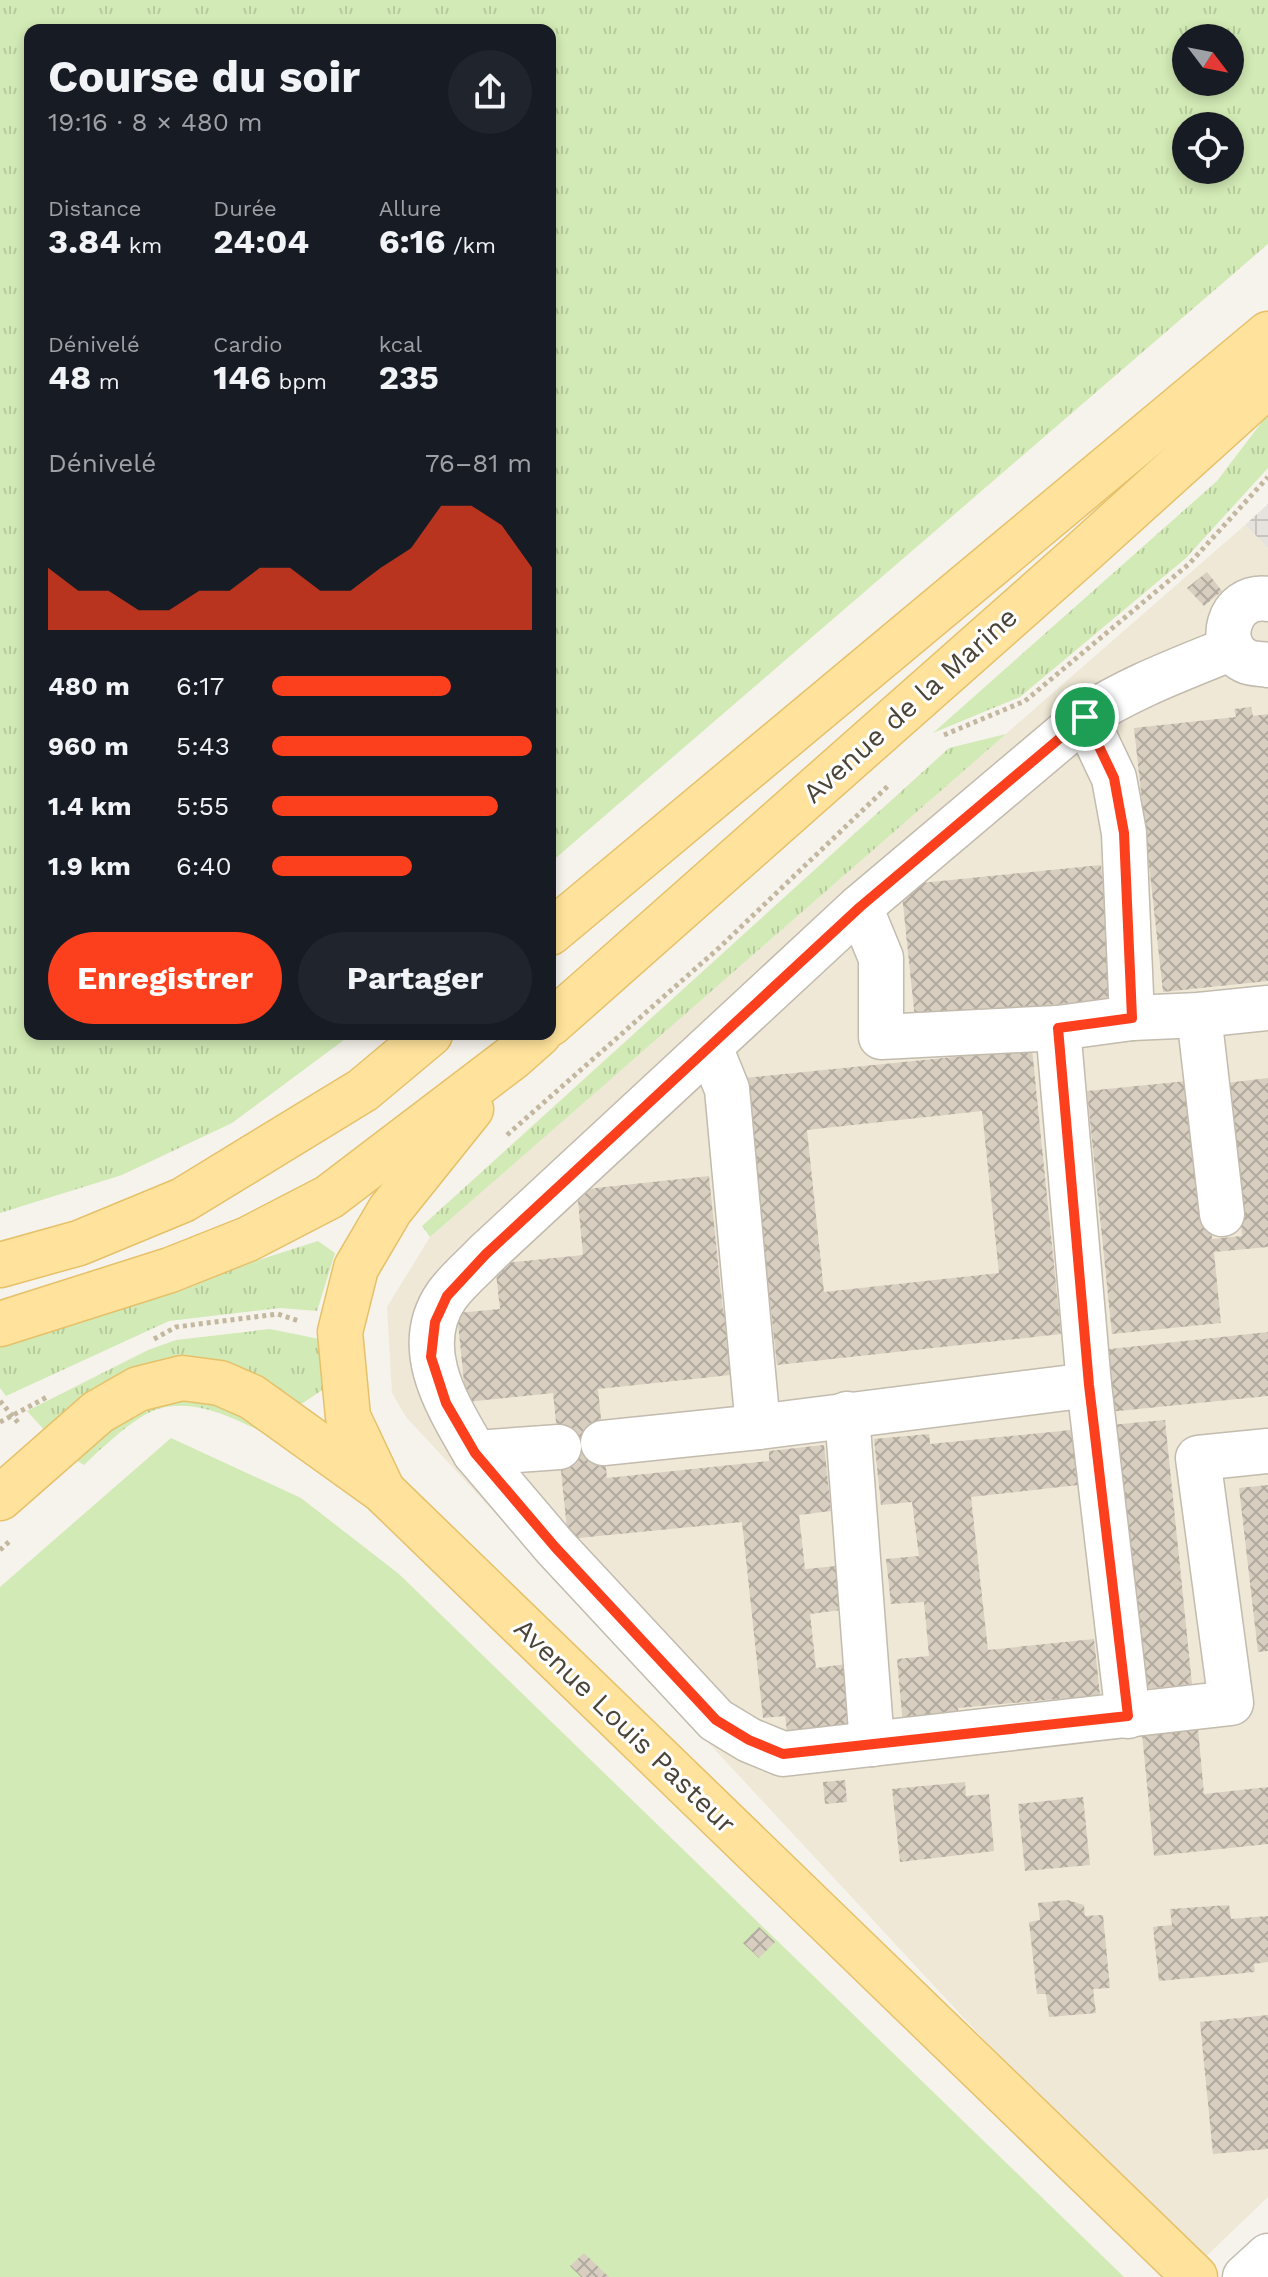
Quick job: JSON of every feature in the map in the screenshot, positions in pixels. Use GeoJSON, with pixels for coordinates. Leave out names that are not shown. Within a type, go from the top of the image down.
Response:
{"type":"FeatureCollection","features":[{"type":"Feature","properties":{"kind":"main road","name":"Avenue de la Marine"},"geometry":{"type":"LineString","coordinates":[[556,928],[1268,334]]}},
{"type":"Feature","properties":{"kind":"main road","name":"Avenue de la Marine"},"geometry":{"type":"LineString","coordinates":[[556,1019],[1268,385]]}},
{"type":"Feature","properties":{"kind":"main road"},"geometry":{"type":"LineString","coordinates":[[0,1265],[79,1243],[183,1200],[363,1090],[423,1040]]}},
{"type":"Feature","properties":{"kind":"main road"},"geometry":{"type":"LineString","coordinates":[[0,1324],[170,1270],[248,1239],[329,1197],[526,1045]]}},
{"type":"Feature","properties":{"kind":"main road"},"geometry":{"type":"LineString","coordinates":[[383,1491],[348,1417],[340,1332],[356,1268],[390,1210],[526,1045]]}},
{"type":"Feature","properties":{"kind":"main road","name":"Avenue Louis Pasteur"},"geometry":{"type":"LineString","coordinates":[[0,1498],[98,1412],[138,1389],[182,1378],[220,1383],[252,1397],[383,1491],[1195,2277]]}},
{"type":"Feature","properties":{"kind":"street"},"geometry":{"type":"LineString","coordinates":[[1268,599],[1255,597],[1237,608],[1228,627],[1250,656],[1147,682],[1085,717],[860,907],[486,1254],[447,1296],[435,1322],[431,1357],[446,1403],[475,1453],[555,1547],[716,1720],[749,1740],[783,1754],[1231,1703],[1198,1458],[1268,1451]]}},
{"type":"Feature","properties":{"kind":"street"},"geometry":{"type":"LineString","coordinates":[[1085,717],[1114,778],[1124,833],[1132,1018]]}},
{"type":"Feature","properties":{"kind":"street"},"geometry":{"type":"LineString","coordinates":[[860,907],[881,958],[881,1037],[1058,1028],[1132,1018],[1268,1008]]}},
{"type":"Feature","properties":{"kind":"street"},"geometry":{"type":"LineString","coordinates":[[1199,1015],[1222,1214]]}},
{"type":"Feature","properties":{"kind":"street"},"geometry":{"type":"LineString","coordinates":[[1058,1028],[1089,1385],[1128,1716]]}},
{"type":"Feature","properties":{"kind":"street"},"geometry":{"type":"LineString","coordinates":[[710,1047],[727,1089],[758,1427]]}},
{"type":"Feature","properties":{"kind":"street"},"geometry":{"type":"LineString","coordinates":[[603,1443],[758,1427],[1089,1385]]}},
{"type":"Feature","properties":{"kind":"street"},"geometry":{"type":"LineString","coordinates":[[847,1414],[872,1744]]}},
{"type":"Feature","properties":{"kind":"street"},"geometry":{"type":"LineString","coordinates":[[475,1453],[559,1447]]}},
{"type":"Feature","properties":{"kind":"street"},"geometry":{"type":"LineString","coordinates":[[1245,2277],[1268,2256]]}},
{"type":"Feature","properties":{"kind":"path"},"geometry":{"type":"LineString","coordinates":[[939,737],[1025,701],[1189,564],[1268,477]]}},
{"type":"Feature","properties":{"kind":"path"},"geometry":{"type":"LineString","coordinates":[[505,1137],[720,947],[893,781]]}},
{"type":"Feature","properties":{"kind":"shaded area"},"geometry":{"type":"Polygon","coordinates":[[[1268,504],[1268,548],[1245,525],[1268,504]]]}},
{"type":"Feature","properties":{"kind":"shaded area"},"geometry":{"type":"Polygon","coordinates":[[[1245,525],[1268,548],[1268,2197],[1195,2267],[406,1417],[392,1393],[387,1307],[430,1237],[1245,525]]]}},
{"type":"Feature","properties":{"kind":"green space"},"geometry":{"type":"Polygon","coordinates":[[[0,0],[1268,0],[1268,244],[556,858],[556,24],[24,24],[24,1040],[344,1040],[232,1123],[122,1175],[0,1213],[0,0]]]}},
{"type":"Feature","properties":{"kind":"green space"},"geometry":{"type":"Polygon","coordinates":[[[1268,414],[1268,468],[1186,558],[1020,697],[933,733],[1217,481],[1268,414]]]}},
{"type":"Feature","properties":{"kind":"green space"},"geometry":{"type":"Polygon","coordinates":[[[1006,734],[430,1237],[422,1226],[949,748],[1006,734]]]}},
{"type":"Feature","properties":{"kind":"green space"},"geometry":{"type":"Polygon","coordinates":[[[318,1241],[335,1253],[317,1311],[280,1308],[169,1321],[6,1396],[0,1388],[0,1343],[318,1241]]]}},
{"type":"Feature","properties":{"kind":"green space"},"geometry":{"type":"Polygon","coordinates":[[[270,1329],[324,1340],[328,1386],[300,1405],[255,1378],[46,1432],[27,1411],[148,1350],[176,1340],[270,1329]]]}},
{"type":"Feature","properties":{"kind":"green space"},"geometry":{"type":"Polygon","coordinates":[[[222,1391],[276,1439],[219,1413],[173,1406],[139,1418],[84,1465],[69,1456],[152,1394],[222,1391]]]}},
{"type":"Feature","properties":{"kind":"green space"},"geometry":{"type":"Polygon","coordinates":[[[171,1438],[301,1498],[399,1574],[1124,2277],[0,2277],[0,1587],[171,1438]]]}},
{"type":"Feature","properties":{"kind":"building"},"geometry":{"type":"Polygon","coordinates":[[[1207,572],[1222,591],[1204,606],[1187,588],[1207,572]]]}},
{"type":"Feature","properties":{"kind":"building"},"geometry":{"type":"Polygon","coordinates":[[[1251,707],[1253,716],[1268,714],[1268,981],[1163,992],[1134,728],[1236,717],[1234,709],[1251,707]]]}},
{"type":"Feature","properties":{"kind":"building"},"geometry":{"type":"Polygon","coordinates":[[[1101,865],[1115,998],[915,1019],[901,885],[1101,865]]]}},
{"type":"Feature","properties":{"kind":"building"},"geometry":{"type":"Polygon","coordinates":[[[1032,1049],[1061,1334],[777,1365],[745,1078],[1032,1049]],[[982,1111],[807,1130],[824,1292],[999,1273],[982,1111]]]}},
{"type":"Feature","properties":{"kind":"building"},"geometry":{"type":"Polygon","coordinates":[[[1268,1078],[1268,1247],[1214,1252],[1221,1323],[1112,1334],[1087,1091],[1197,1080],[1212,1239],[1242,1236],[1226,1083],[1268,1078]]]}},
{"type":"Feature","properties":{"kind":"building"},"geometry":{"type":"Polygon","coordinates":[[[709,1176],[723,1311],[733,1310],[735,1326],[726,1327],[731,1375],[598,1389],[607,1478],[769,1461],[769,1451],[824,1445],[831,1511],[799,1515],[805,1569],[837,1566],[841,1610],[810,1614],[816,1668],[847,1664],[854,1732],[788,1738],[785,1716],[763,1718],[742,1522],[568,1539],[553,1393],[466,1402],[457,1313],[500,1309],[495,1264],[583,1255],[577,1190],[709,1176]]]}},
{"type":"Feature","properties":{"kind":"building"},"geometry":{"type":"Polygon","coordinates":[[[1268,1332],[1268,1396],[1108,1412],[1101,1350],[1268,1332]]]}},
{"type":"Feature","properties":{"kind":"building"},"geometry":{"type":"Polygon","coordinates":[[[1165,1420],[1192,1684],[1137,1690],[1110,1425],[1165,1420]]]}},
{"type":"Feature","properties":{"kind":"building"},"geometry":{"type":"Polygon","coordinates":[[[1071,1430],[1078,1485],[971,1497],[988,1650],[1094,1639],[1100,1695],[958,1708],[959,1720],[903,1725],[897,1659],[929,1656],[924,1602],[891,1604],[886,1559],[919,1556],[912,1502],[881,1505],[874,1439],[929,1434],[930,1444],[1071,1430]]]}},
{"type":"Feature","properties":{"kind":"building"},"geometry":{"type":"Polygon","coordinates":[[[1268,1485],[1268,1651],[1258,1652],[1239,1488],[1268,1485]]]}},
{"type":"Feature","properties":{"kind":"building"},"geometry":{"type":"Polygon","coordinates":[[[1198,1728],[1204,1794],[1268,1787],[1268,1844],[1154,1856],[1142,1734],[1198,1728]]]}},
{"type":"Feature","properties":{"kind":"building"},"geometry":{"type":"Polygon","coordinates":[[[845,1780],[847,1802],[825,1804],[823,1782],[845,1780]]]}},
{"type":"Feature","properties":{"kind":"building"},"geometry":{"type":"Polygon","coordinates":[[[965,1782],[966,1796],[989,1794],[994,1851],[900,1862],[892,1789],[965,1782]]]}},
{"type":"Feature","properties":{"kind":"building"},"geometry":{"type":"Polygon","coordinates":[[[1083,1797],[1090,1865],[1025,1871],[1018,1804],[1083,1797]]]}},
{"type":"Feature","properties":{"kind":"building"},"geometry":{"type":"Polygon","coordinates":[[[1067,1900],[1084,1905],[1085,1916],[1103,1915],[1110,1988],[1093,1989],[1096,2013],[1049,2017],[1046,1994],[1037,1994],[1029,1922],[1040,1920],[1038,1903],[1067,1900]]]}},
{"type":"Feature","properties":{"kind":"building"},"geometry":{"type":"Polygon","coordinates":[[[1229,1905],[1231,1919],[1268,1916],[1268,1962],[1254,1964],[1255,1972],[1159,1981],[1153,1927],[1172,1925],[1170,1909],[1229,1905]]]}},
{"type":"Feature","properties":{"kind":"building"},"geometry":{"type":"Polygon","coordinates":[[[759,1927],[775,1942],[759,1958],[743,1943],[759,1927]]]}},
{"type":"Feature","properties":{"kind":"building"},"geometry":{"type":"Polygon","coordinates":[[[1268,2015],[1268,2149],[1213,2154],[1200,2022],[1268,2015]]]}},
{"type":"Feature","properties":{"kind":"building"},"geometry":{"type":"Polygon","coordinates":[[[584,2253],[609,2277],[581,2277],[570,2266],[584,2253]]]}},
{"type":"Feature","properties":{"kind":"route"},"geometry":{"type":"LineString","coordinates":[[1085,717],[1114,778],[1124,833],[1132,1018],[1058,1028],[1089,1385],[1128,1716],[783,1754],[749,1740],[716,1720],[555,1547],[475,1453],[446,1403],[431,1357],[435,1322],[447,1296],[486,1254],[860,907],[1085,717]]}}]}
